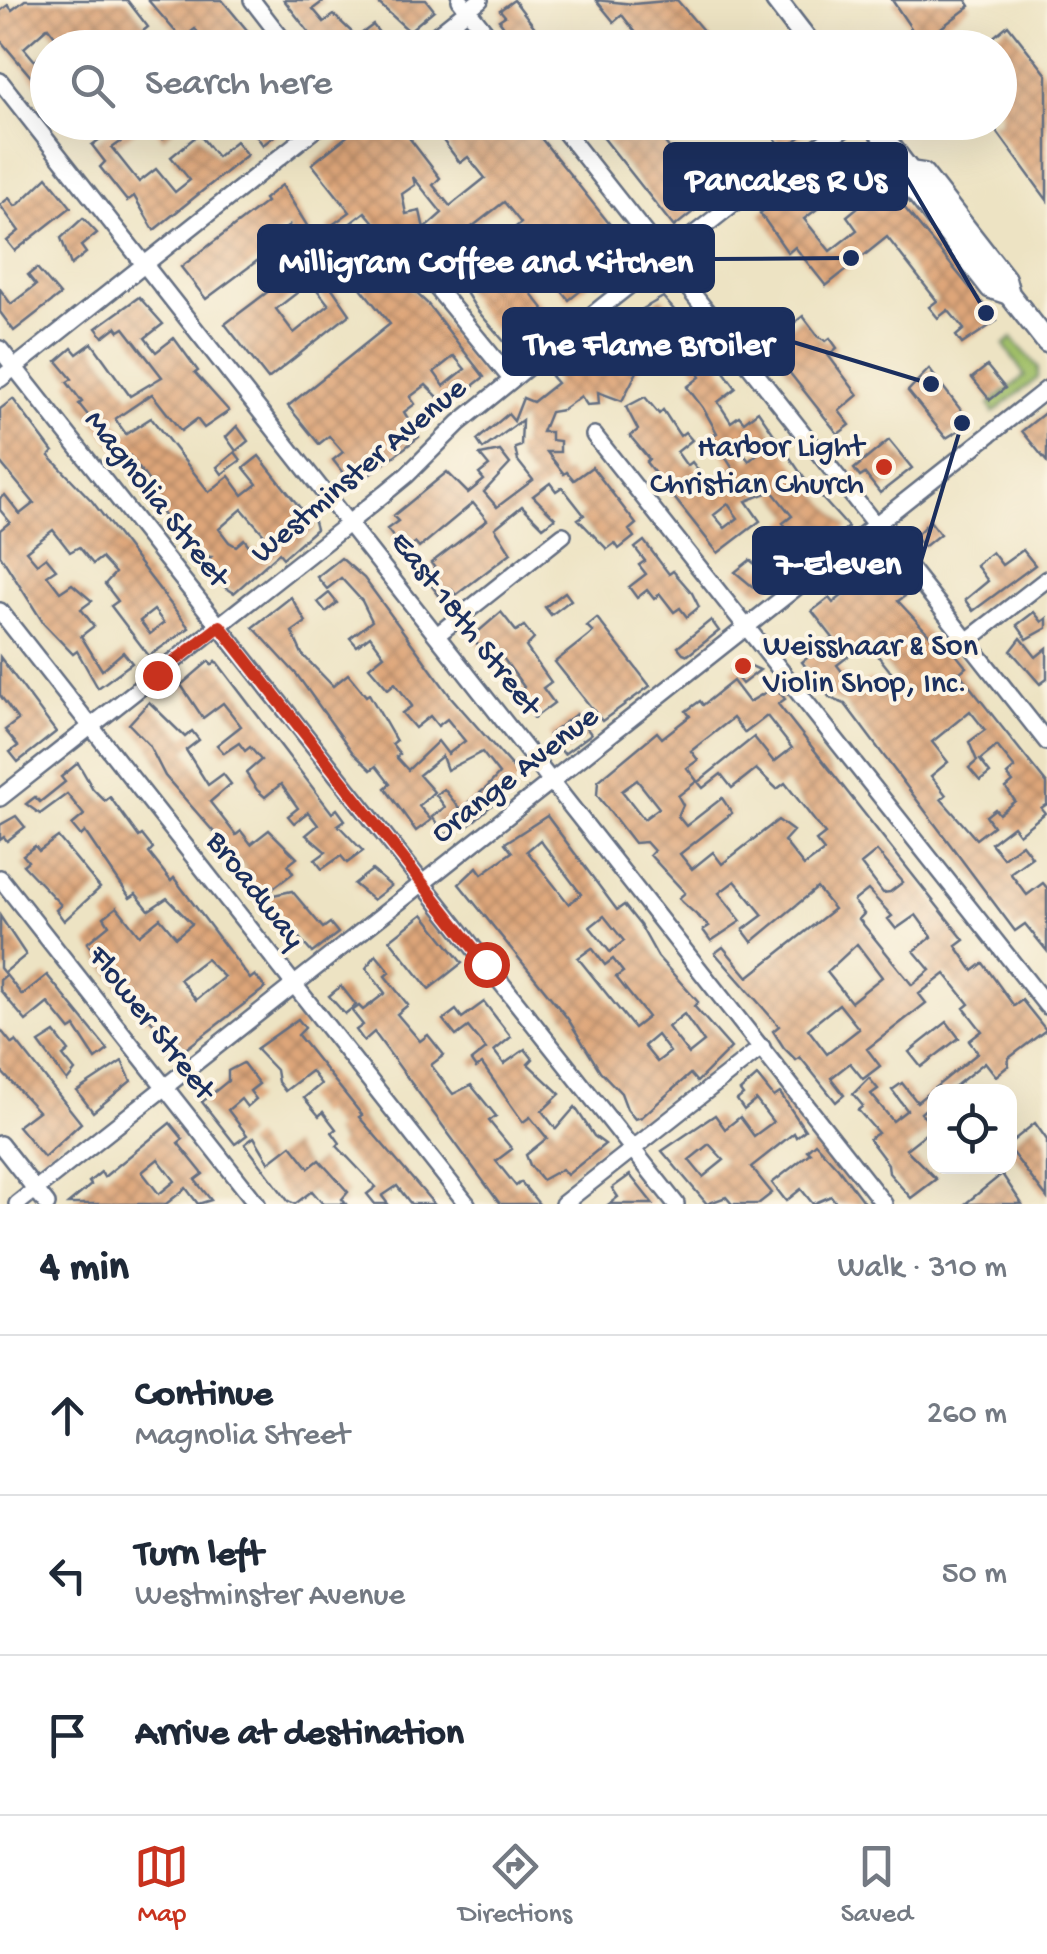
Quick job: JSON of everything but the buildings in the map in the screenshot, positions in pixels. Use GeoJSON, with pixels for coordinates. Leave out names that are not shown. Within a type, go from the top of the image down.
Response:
{"type":"FeatureCollection","features":[{"type":"Feature","properties":{"kind":"main road"},"geometry":{"type":"LineString","coordinates":[[776,0],[799,30]]}},
{"type":"Feature","properties":{"kind":"main road"},"geometry":{"type":"LineString","coordinates":[[886,140],[910,172],[912,187],[991,288],[1008,294],[1047,342]]}},
{"type":"Feature","properties":{"kind":"main road"},"geometry":{"type":"LineString","coordinates":[[910,172],[924,174],[1006,279],[1008,294]]}},
{"type":"Feature","properties":{"kind":"main road"},"geometry":{"type":"LineString","coordinates":[[944,228],[986,253]]}},
{"type":"Feature","properties":{"kind":"street"},"geometry":{"type":"LineString","coordinates":[[252,0],[275,30]]}},
{"type":"Feature","properties":{"kind":"street"},"geometry":{"type":"LineString","coordinates":[[440,30],[469,3],[486,30]]}},
{"type":"Feature","properties":{"kind":"street","name":"East 18th Street"},"geometry":{"type":"LineString","coordinates":[[0,81],[30,119]]}},
{"type":"Feature","properties":{"kind":"street","name":"East 18th Street"},"geometry":{"type":"LineString","coordinates":[[47,140],[884,1204]]}},
{"type":"Feature","properties":{"kind":"street"},"geometry":{"type":"LineString","coordinates":[[0,379],[301,140]]}},
{"type":"Feature","properties":{"kind":"street"},"geometry":{"type":"LineString","coordinates":[[571,140],[967,641],[1041,722],[1047,742]]}},
{"type":"Feature","properties":{"kind":"street","name":"Westminster Avenue"},"geometry":{"type":"LineString","coordinates":[[0,798],[349,522],[512,379],[743,196],[829,140]]}},
{"type":"Feature","properties":{"kind":"street"},"geometry":{"type":"LineString","coordinates":[[417,264],[512,379]]}},
{"type":"Feature","properties":{"kind":"street","name":"Magnolia Street"},"geometry":{"type":"LineString","coordinates":[[0,349],[676,1204]]}},
{"type":"Feature","properties":{"kind":"street","name":"Orange Avenue"},"geometry":{"type":"LineString","coordinates":[[17,1204],[1047,390]]}},
{"type":"Feature","properties":{"kind":"street"},"geometry":{"type":"LineString","coordinates":[[594,436],[1047,1006]]}},
{"type":"Feature","properties":{"kind":"street"},"geometry":{"type":"LineString","coordinates":[[437,634],[563,535]]}},
{"type":"Feature","properties":{"kind":"street"},"geometry":{"type":"LineString","coordinates":[[967,641],[1047,579]]}},
{"type":"Feature","properties":{"kind":"street","name":"Broadway"},"geometry":{"type":"LineString","coordinates":[[0,610],[467,1204]]}},
{"type":"Feature","properties":{"kind":"street","name":"Flower Street"},"geometry":{"type":"LineString","coordinates":[[0,878],[257,1204]]}},
{"type":"Feature","properties":{"kind":"street"},"geometry":{"type":"LineString","coordinates":[[563,1204],[762,1047]]}},
{"type":"Feature","properties":{"kind":"street"},"geometry":{"type":"LineString","coordinates":[[0,1144],[47,1204]]}},
{"type":"Feature","properties":{"kind":"green space"},"geometry":{"type":"Polygon","coordinates":[[[1012,338],[1038,367],[1038,378],[993,413],[989,404],[1025,376],[1004,345],[1012,338]]]}},
{"type":"Feature","properties":{"kind":"place","name":"Milligram Coffee and Kitchen"},"geometry":{"type":"Point","coordinates":[851,258]}},
{"type":"Feature","properties":{"kind":"place","name":"Pancakes R Us"},"geometry":{"type":"Point","coordinates":[986,313]}},
{"type":"Feature","properties":{"kind":"place","name":"The Flame Broiler"},"geometry":{"type":"Point","coordinates":[931,384]}},
{"type":"Feature","properties":{"kind":"place","name":"7-Eleven"},"geometry":{"type":"Point","coordinates":[962,423]}},
{"type":"Feature","properties":{"kind":"place","name":"Harbor Light Christian Church"},"geometry":{"type":"Point","coordinates":[884,467]}},
{"type":"Feature","properties":{"kind":"place","name":"Weisshaar & Son Violin Shop, Inc."},"geometry":{"type":"Point","coordinates":[743,666]}},
{"type":"Feature","properties":{"kind":"route"},"geometry":{"type":"LineString","coordinates":[[157,675],[220,626],[486,964]]}}]}
